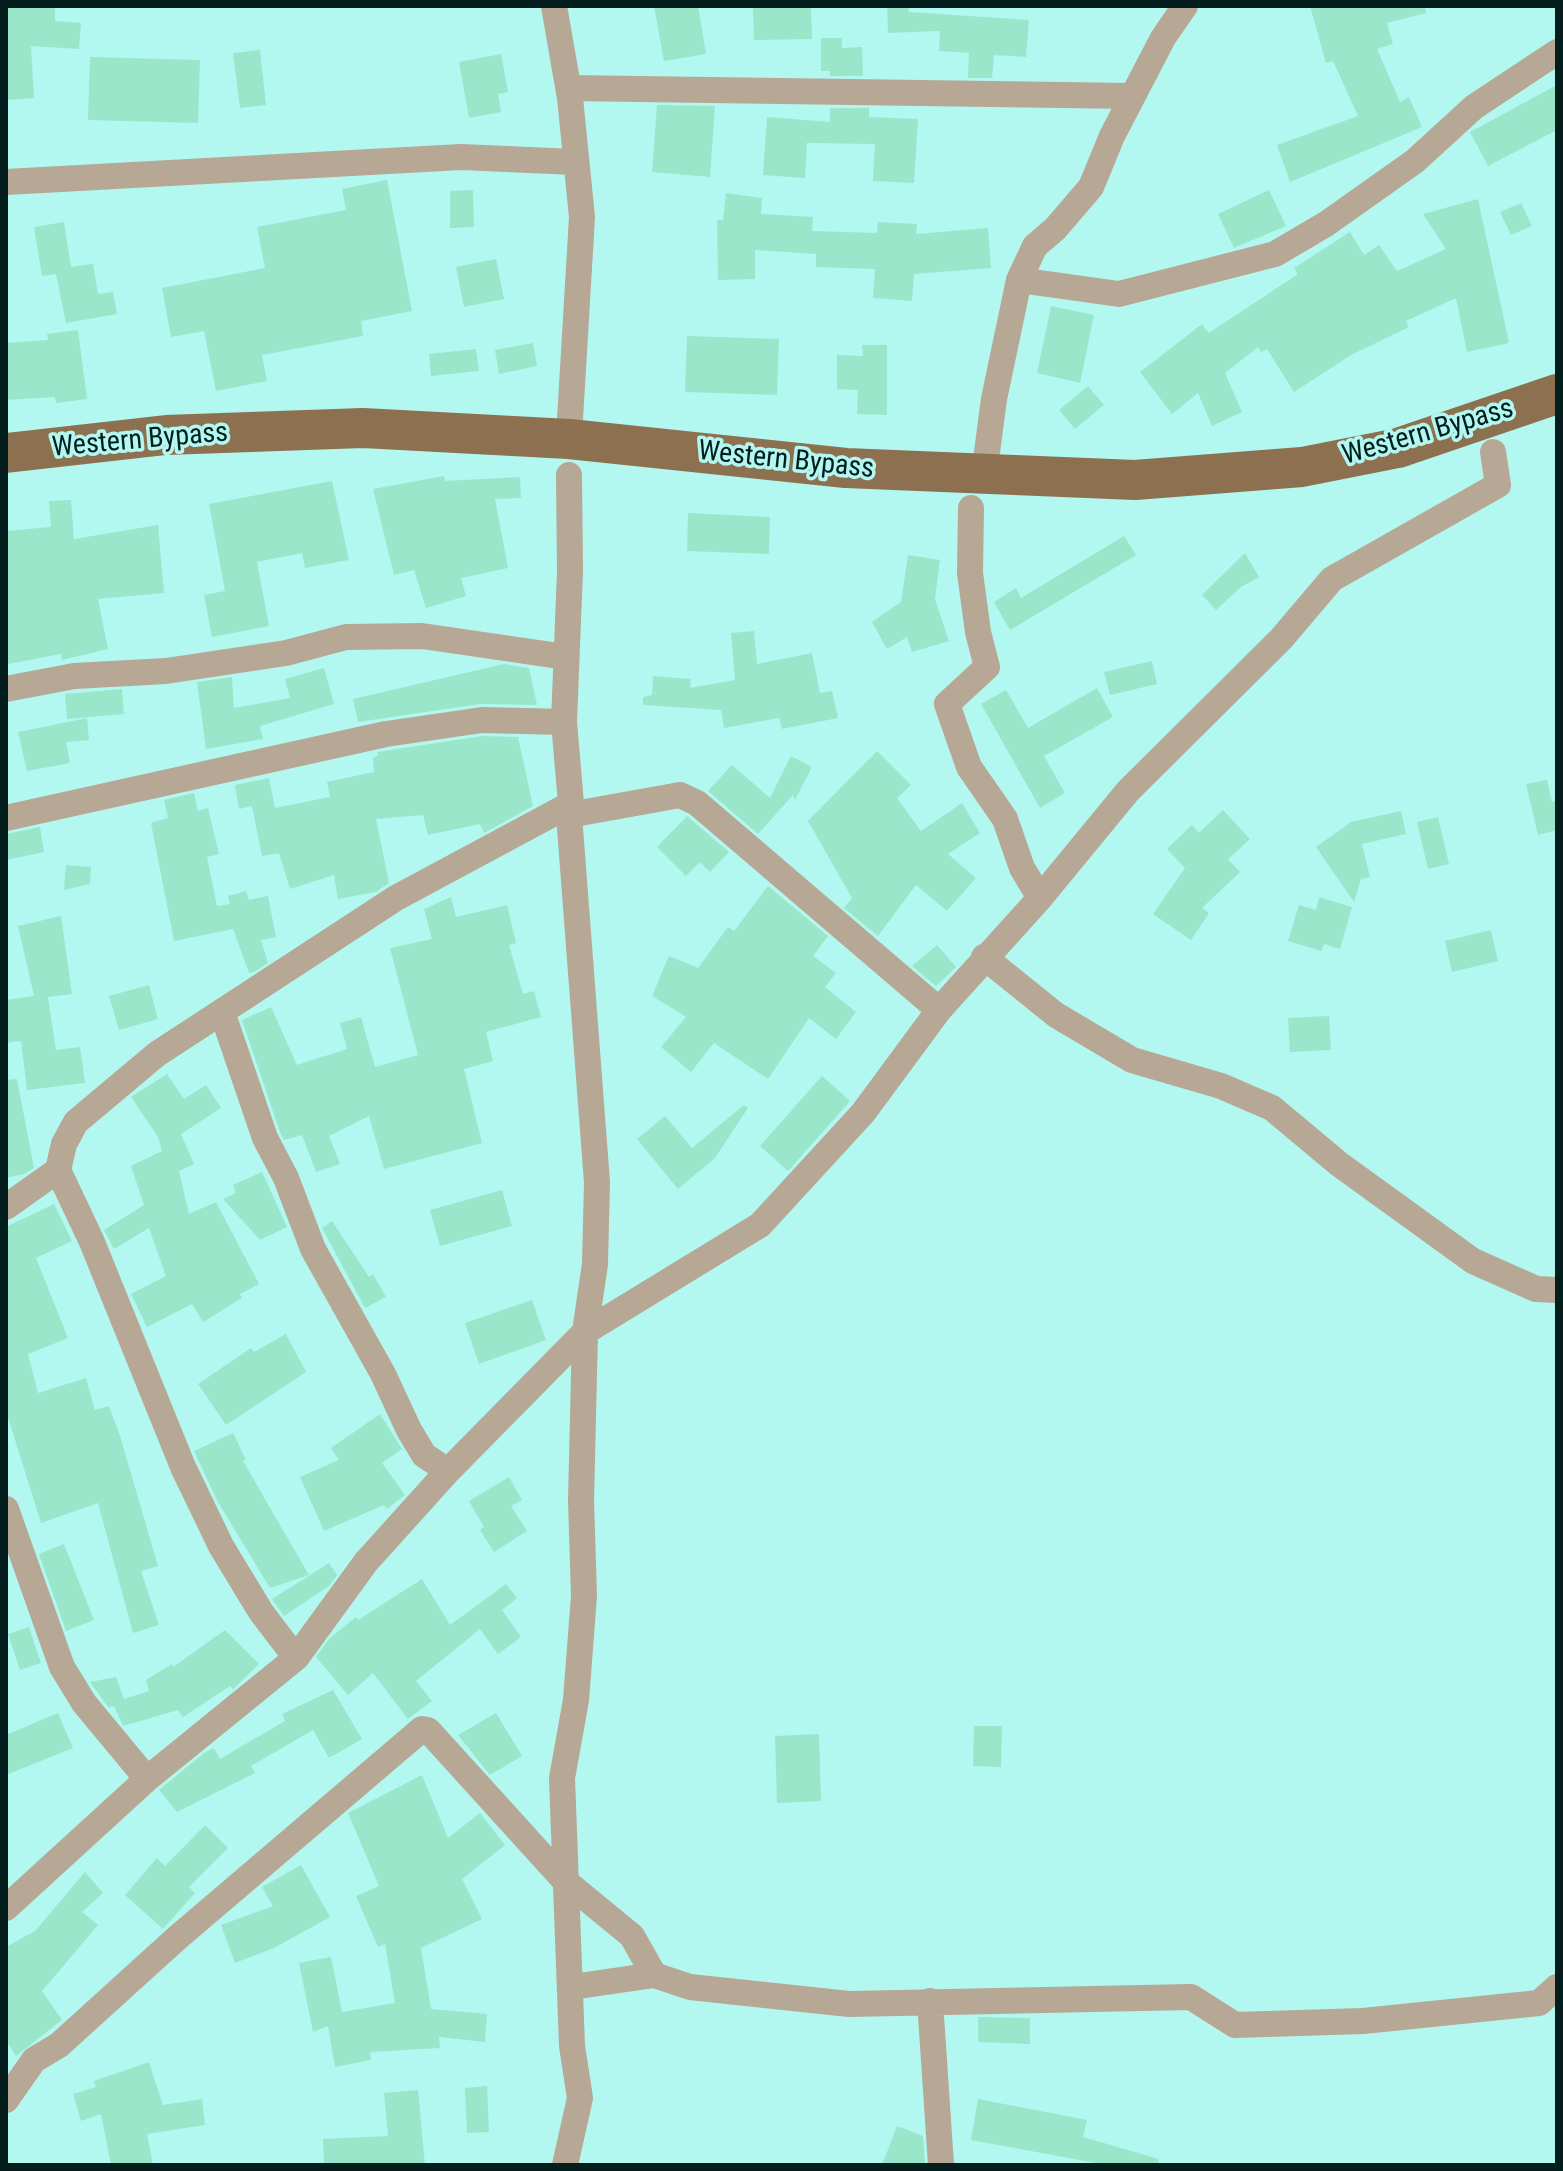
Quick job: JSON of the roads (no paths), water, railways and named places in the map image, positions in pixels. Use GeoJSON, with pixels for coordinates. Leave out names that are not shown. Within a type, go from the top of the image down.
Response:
{"type":"FeatureCollection","features":[{"type":"Feature","properties":{"kind":"main road","name":"Western Bypass"},"geometry":{"type":"LineString","coordinates":[[6,453],[166,435],[363,428],[569,439],[846,468],[1135,480],[1302,467],[1398,448],[1557,394]]}},
{"type":"Feature","properties":{"kind":"street"},"geometry":{"type":"LineString","coordinates":[[554,6],[569,88],[582,217],[570,419]]}},
{"type":"Feature","properties":{"kind":"street"},"geometry":{"type":"LineString","coordinates":[[987,452],[994,399],[1019,280],[1035,246],[1055,229],[1091,187],[1132,96],[1185,6]]}},
{"type":"Feature","properties":{"kind":"street"},"geometry":{"type":"LineString","coordinates":[[1019,280],[1119,294],[1275,254],[1326,224],[1415,161],[1474,107],[1557,52]]}},
{"type":"Feature","properties":{"kind":"street"},"geometry":{"type":"LineString","coordinates":[[569,88],[1132,96]]}},
{"type":"Feature","properties":{"kind":"street"},"geometry":{"type":"LineString","coordinates":[[6,182],[461,157],[575,162]]}},
{"type":"Feature","properties":{"kind":"street"},"geometry":{"type":"LineString","coordinates":[[6,1908],[147,1779],[296,1658],[366,1562],[448,1471],[585,1332],[760,1225],[863,1113],[939,1010],[1040,898],[1128,791],[1281,639],[1332,579],[1498,485],[1493,452]]}},
{"type":"Feature","properties":{"kind":"street"},"geometry":{"type":"LineString","coordinates":[[565,2165],[580,2098],[572,2046],[562,1778],[576,1700],[584,1596],[581,1501],[585,1332],[595,1264],[595,1129],[585,1041],[564,722],[569,475]]}},
{"type":"Feature","properties":{"kind":"street"},"geometry":{"type":"LineString","coordinates":[[971,508],[970,573],[978,632],[987,667],[947,704],[969,767],[1005,819],[1022,868],[1040,898]]}},
{"type":"Feature","properties":{"kind":"street"},"geometry":{"type":"LineString","coordinates":[[6,689],[74,676],[166,671],[286,653],[346,637],[422,636],[566,657]]}},
{"type":"Feature","properties":{"kind":"street"},"geometry":{"type":"LineString","coordinates":[[6,818],[386,734],[482,720],[564,722]]}},
{"type":"Feature","properties":{"kind":"street"},"geometry":{"type":"LineString","coordinates":[[296,1658],[261,1612],[221,1546],[183,1467],[92,1242],[58,1170],[64,1144],[76,1122],[157,1054],[396,898],[570,809],[680,795],[697,803],[939,1010]]}},
{"type":"Feature","properties":{"kind":"street"},"geometry":{"type":"LineString","coordinates":[[984,957],[1056,1015],[1132,1060],[1221,1086],[1272,1108],[1339,1164],[1473,1261],[1536,1289],[1557,1290]]}},
{"type":"Feature","properties":{"kind":"street"},"geometry":{"type":"LineString","coordinates":[[222,1012],[265,1138],[286,1178],[313,1249],[424,1455],[448,1471]]}},
{"type":"Feature","properties":{"kind":"street"},"geometry":{"type":"LineString","coordinates":[[6,1207],[58,1170]]}},
{"type":"Feature","properties":{"kind":"street"},"geometry":{"type":"LineString","coordinates":[[6,1509],[62,1667],[84,1703],[147,1779]]}},
{"type":"Feature","properties":{"kind":"street"},"geometry":{"type":"LineString","coordinates":[[6,2100],[34,2060],[59,2045],[177,1938],[422,1729],[428,1730],[565,1881],[632,1936],[654,1975]]}},
{"type":"Feature","properties":{"kind":"street"},"geometry":{"type":"LineString","coordinates":[[572,1987],[654,1975],[690,1987],[849,2004],[1191,1997],[1235,2025],[1363,2021],[1551,1998]]}},
{"type":"Feature","properties":{"kind":"street"},"geometry":{"type":"LineString","coordinates":[[930,2001],[941,2165]]}}]}
